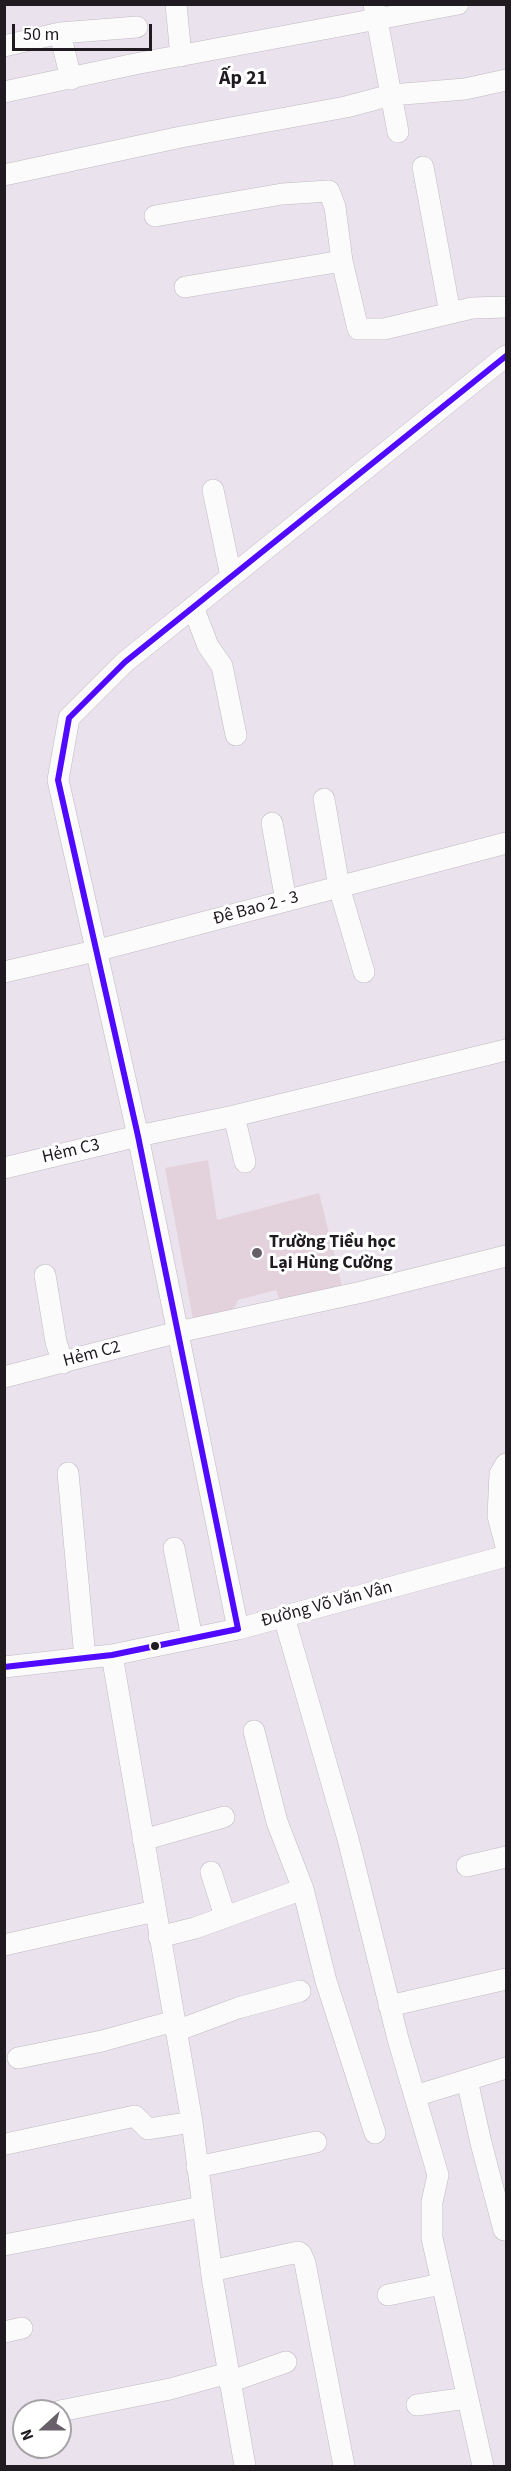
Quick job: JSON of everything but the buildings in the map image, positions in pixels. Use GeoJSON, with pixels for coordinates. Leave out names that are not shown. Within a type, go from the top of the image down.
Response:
{"type":"FeatureCollection","features":[{"type":"Feature","properties":{"kind":"street"},"geometry":{"type":"LineString","coordinates":[[176,4],[182,56]]}},
{"type":"Feature","properties":{"kind":"street"},"geometry":{"type":"LineString","coordinates":[[4,92],[182,56],[376,12],[458,4]]}},
{"type":"Feature","properties":{"kind":"street"},"geometry":{"type":"LineString","coordinates":[[376,12],[398,132]]}},
{"type":"Feature","properties":{"kind":"street"},"geometry":{"type":"LineString","coordinates":[[4,46],[60,33],[137,27]]}},
{"type":"Feature","properties":{"kind":"street"},"geometry":{"type":"LineString","coordinates":[[60,33],[71,79]]}},
{"type":"Feature","properties":{"kind":"street"},"geometry":{"type":"LineString","coordinates":[[4,174],[181,137],[346,107],[392,95],[465,90],[507,80]]}},
{"type":"Feature","properties":{"kind":"street"},"geometry":{"type":"LineString","coordinates":[[423,167],[450,313]]}},
{"type":"Feature","properties":{"kind":"street"},"geometry":{"type":"LineString","coordinates":[[155,216],[282,194],[329,191],[335,207],[342,261],[358,329],[384,328],[472,308],[507,307]]}},
{"type":"Feature","properties":{"kind":"street"},"geometry":{"type":"LineString","coordinates":[[184,287],[342,261]]}},
{"type":"Feature","properties":{"kind":"street"},"geometry":{"type":"LineString","coordinates":[[238,1629],[138,1136],[58,780],[69,718],[124,663],[507,356]]}},
{"type":"Feature","properties":{"kind":"street"},"geometry":{"type":"LineString","coordinates":[[213,490],[231,576]]}},
{"type":"Feature","properties":{"kind":"street"},"geometry":{"type":"LineString","coordinates":[[193,607],[208,646],[222,666],[236,735]]}},
{"type":"Feature","properties":{"kind":"street"},"geometry":{"type":"LineString","coordinates":[[324,799],[339,887],[364,972]]}},
{"type":"Feature","properties":{"kind":"street"},"geometry":{"type":"LineString","coordinates":[[272,823],[286,901]]}},
{"type":"Feature","properties":{"kind":"street","name":"Đê Bao 2 - 3"},"geometry":{"type":"LineString","coordinates":[[4,972],[95,951],[507,843]]}},
{"type":"Feature","properties":{"kind":"street","name":"Hẻm C3"},"geometry":{"type":"LineString","coordinates":[[4,1168],[234,1116],[507,1050]]}},
{"type":"Feature","properties":{"kind":"street"},"geometry":{"type":"LineString","coordinates":[[234,1116],[245,1162]]}},
{"type":"Feature","properties":{"kind":"street","name":"Hẻm C2"},"geometry":{"type":"LineString","coordinates":[[4,1377],[178,1332],[362,1292],[507,1256]]}},
{"type":"Feature","properties":{"kind":"street"},"geometry":{"type":"LineString","coordinates":[[45,1275],[56,1342],[63,1363]]}},
{"type":"Feature","properties":{"kind":"street"},"geometry":{"type":"LineString","coordinates":[[507,1464],[500,1474],[498,1516],[507,1546]]}},
{"type":"Feature","properties":{"kind":"street"},"geometry":{"type":"LineString","coordinates":[[68,1473],[85,1658]]}},
{"type":"Feature","properties":{"kind":"street"},"geometry":{"type":"LineString","coordinates":[[174,1548],[192,1638]]}},
{"type":"Feature","properties":{"kind":"street","name":"Đường Võ Văn Vân"},"geometry":{"type":"LineString","coordinates":[[4,1667],[112,1655],[238,1629],[507,1556]]}},
{"type":"Feature","properties":{"kind":"street"},"geometry":{"type":"LineString","coordinates":[[284,1617],[348,1839],[390,2006],[438,2175],[432,2202],[432,2238],[483,2466]]}},
{"type":"Feature","properties":{"kind":"street"},"geometry":{"type":"LineString","coordinates":[[112,1655],[192,2122],[211,2271],[244,2466]]}},
{"type":"Feature","properties":{"kind":"street"},"geometry":{"type":"LineString","coordinates":[[254,1731],[277,1822],[303,1889],[326,1982],[375,2133]]}},
{"type":"Feature","properties":{"kind":"street"},"geometry":{"type":"LineString","coordinates":[[143,1840],[224,1817]]}},
{"type":"Feature","properties":{"kind":"street"},"geometry":{"type":"LineString","coordinates":[[467,1866],[507,1857]]}},
{"type":"Feature","properties":{"kind":"street"},"geometry":{"type":"LineString","coordinates":[[211,1872],[225,1916]]}},
{"type":"Feature","properties":{"kind":"street"},"geometry":{"type":"LineString","coordinates":[[159,1937],[303,1889]]}},
{"type":"Feature","properties":{"kind":"street"},"geometry":{"type":"LineString","coordinates":[[4,1945],[155,1911]]}},
{"type":"Feature","properties":{"kind":"street"},"geometry":{"type":"LineString","coordinates":[[390,2006],[507,1980]]}},
{"type":"Feature","properties":{"kind":"street"},"geometry":{"type":"LineString","coordinates":[[18,2058],[175,2026],[300,1991]]}},
{"type":"Feature","properties":{"kind":"street"},"geometry":{"type":"LineString","coordinates":[[415,2096],[507,2068]]}},
{"type":"Feature","properties":{"kind":"street"},"geometry":{"type":"LineString","coordinates":[[467,2080],[504,2230]]}},
{"type":"Feature","properties":{"kind":"street"},"geometry":{"type":"LineString","coordinates":[[6,2144],[135,2116],[148,2129],[192,2122]]}},
{"type":"Feature","properties":{"kind":"street"},"geometry":{"type":"LineString","coordinates":[[197,2167],[316,2142]]}},
{"type":"Feature","properties":{"kind":"street"},"geometry":{"type":"LineString","coordinates":[[4,2245],[202,2207]]}},
{"type":"Feature","properties":{"kind":"street"},"geometry":{"type":"LineString","coordinates":[[211,2271],[298,2252],[301,2254],[305,2263],[344,2466]]}},
{"type":"Feature","properties":{"kind":"street"},"geometry":{"type":"LineString","coordinates":[[388,2295],[441,2284]]}},
{"type":"Feature","properties":{"kind":"street"},"geometry":{"type":"LineString","coordinates":[[72,2409],[228,2377],[286,2362]]}},
{"type":"Feature","properties":{"kind":"street"},"geometry":{"type":"LineString","coordinates":[[417,2405],[467,2398]]}},
{"type":"Feature","properties":{"kind":"shaded area","name":"Trường Tiểu học Lại Hùng Cường"},"geometry":{"type":"Polygon","coordinates":[[[208,1160],[217,1220],[319,1193],[342,1286],[280,1301],[276,1290],[238,1300],[233,1311],[193,1319],[165,1168],[208,1160]]]}},
{"type":"Feature","properties":{"kind":"transit line"},"geometry":{"type":"LineString","coordinates":[[238,1629],[138,1136],[58,780],[69,718],[125,662],[506,356]]}},
{"type":"Feature","properties":{"kind":"transit line"},"geometry":{"type":"LineString","coordinates":[[4,1667],[112,1655],[238,1629]]}},
{"type":"Feature","properties":{"kind":"place","name":"Trường Tiểu học Lại Hùng Cường"},"geometry":{"type":"Point","coordinates":[257,1253]}},
{"type":"Feature","properties":{"kind":"district","name":"Ấp 21"},"geometry":{"type":"Point","coordinates":[243,80]}}]}
